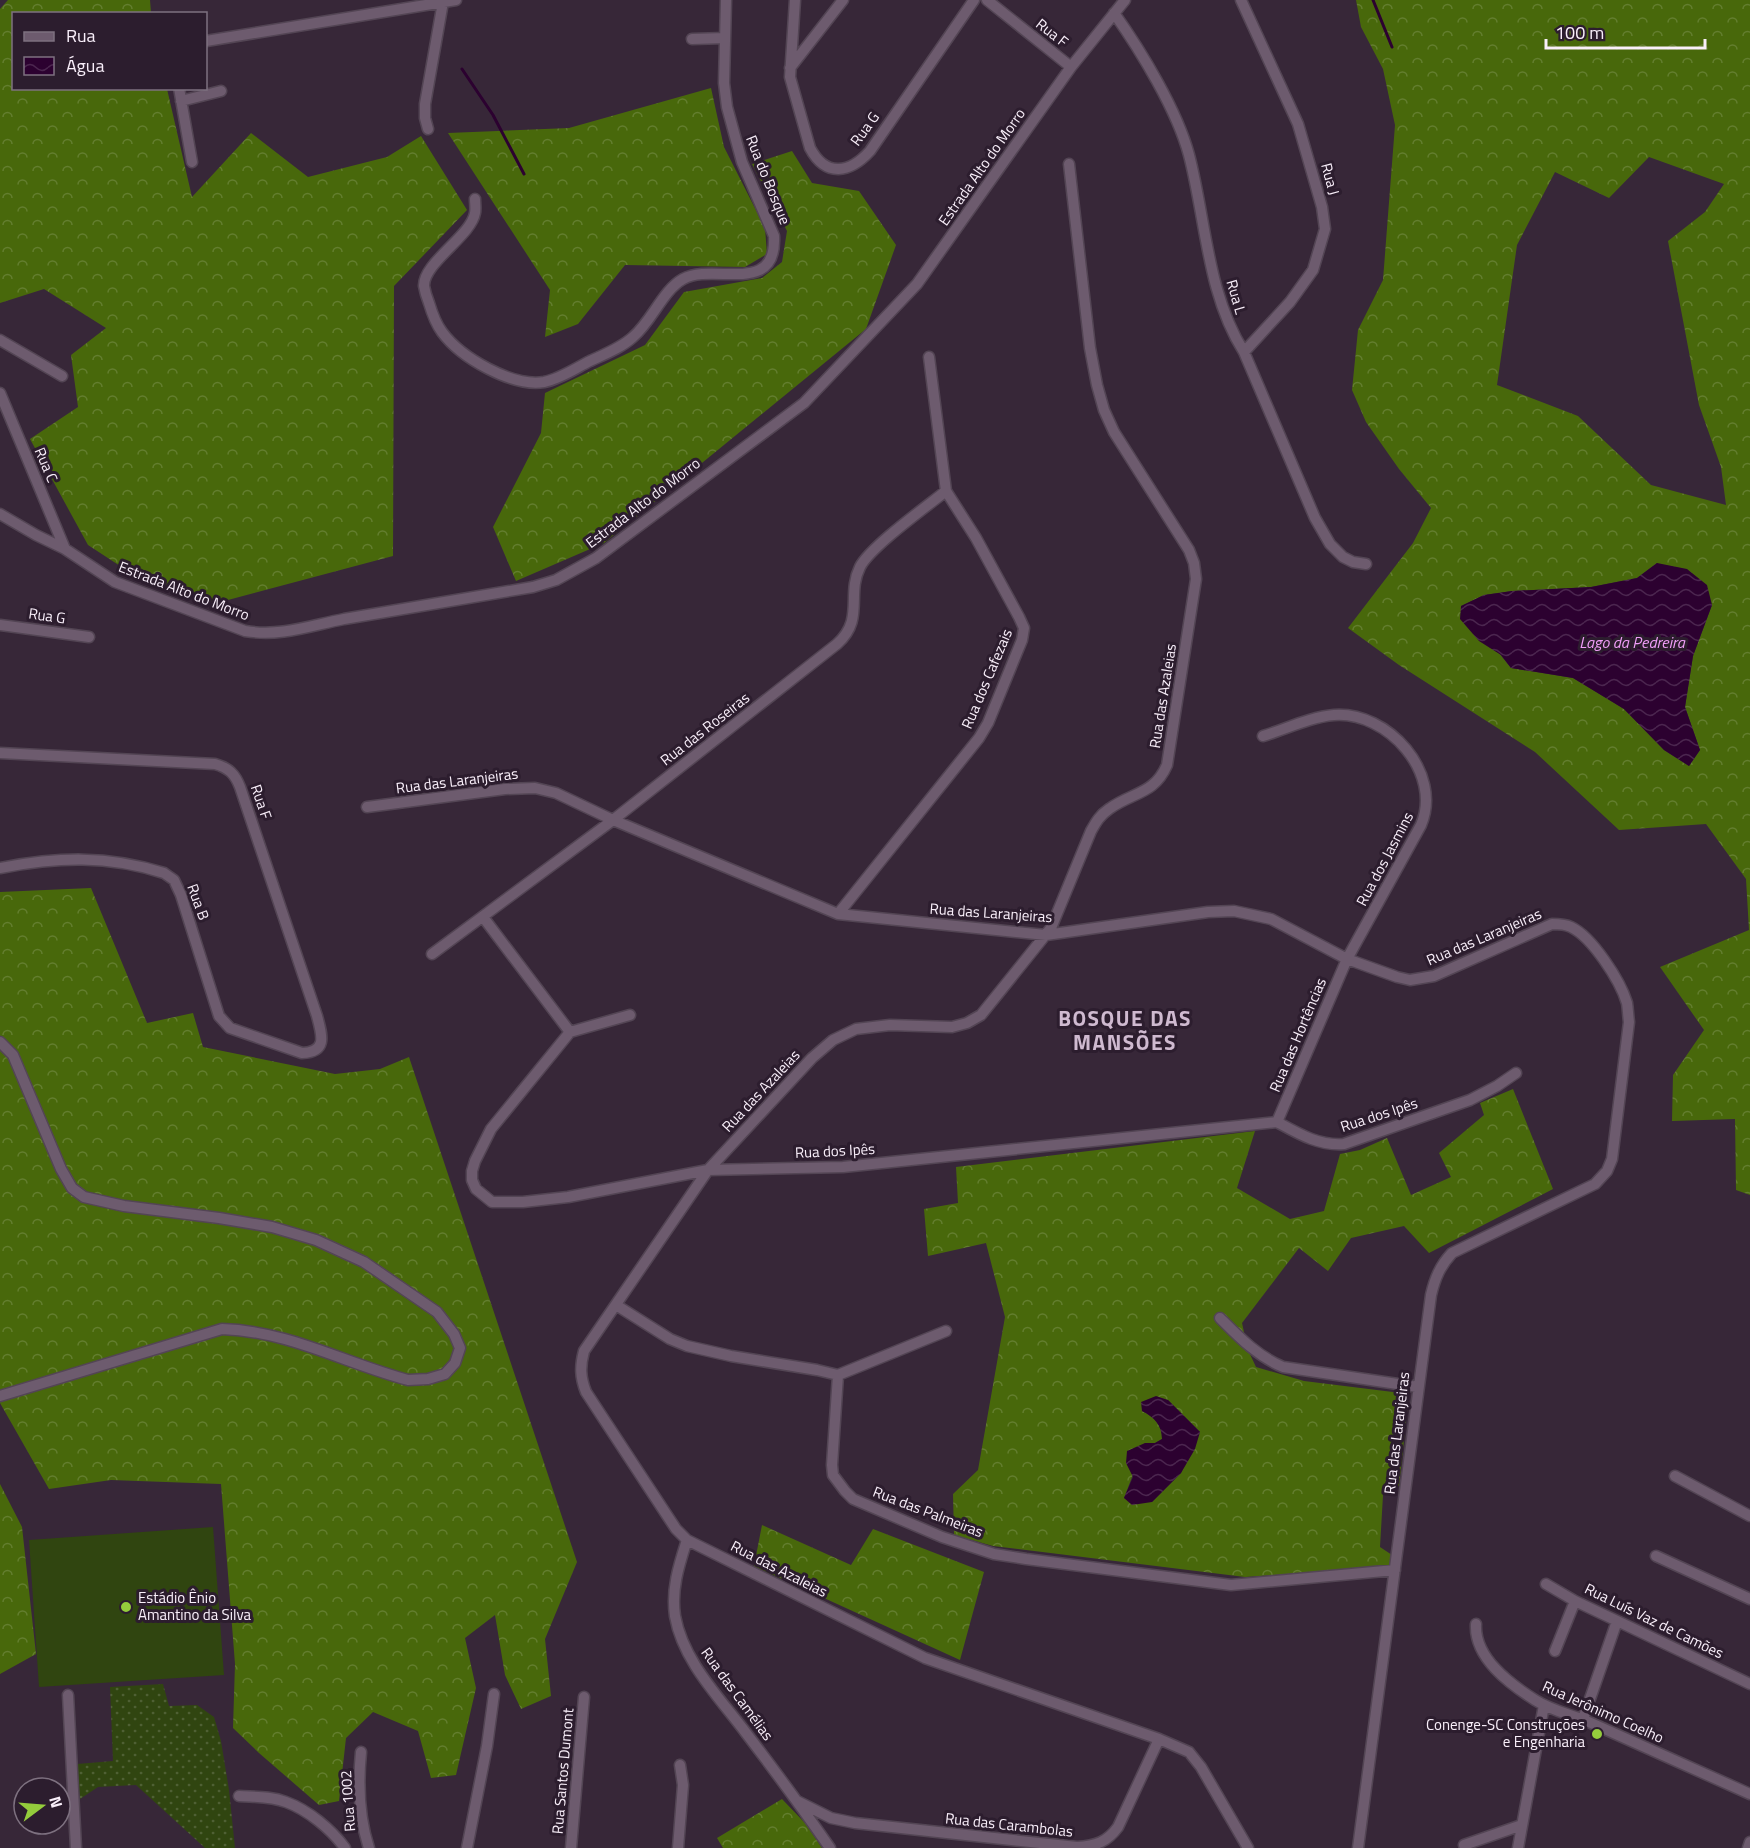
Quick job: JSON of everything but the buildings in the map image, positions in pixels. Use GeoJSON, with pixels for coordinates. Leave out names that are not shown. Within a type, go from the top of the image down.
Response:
{"type":"FeatureCollection","features":[{"type":"Feature","properties":{"kind":"street"},"geometry":{"type":"LineString","coordinates":[[207,41],[456,0]]}},
{"type":"Feature","properties":{"kind":"street","name":"Rua do Bosque"},"geometry":{"type":"LineString","coordinates":[[475,199],[476,212],[471,223],[428,273],[424,284],[427,297],[440,329],[451,344],[485,366],[503,375],[524,381],[548,381],[621,346],[641,330],[672,288],[693,274],[741,275],[754,273],[764,267],[775,247],[772,226],[742,162],[732,131],[724,90],[726,0]]}},
{"type":"Feature","properties":{"kind":"street","name":"Rua G"},"geometry":{"type":"LineString","coordinates":[[795,0],[790,68],[793,88],[810,148],[822,164],[831,168],[852,166],[870,151],[974,0]]}},
{"type":"Feature","properties":{"kind":"street"},"geometry":{"type":"LineString","coordinates":[[790,68],[843,0]]}},
{"type":"Feature","properties":{"kind":"street","name":"Rua F"},"geometry":{"type":"LineString","coordinates":[[987,0],[1071,67]]}},
{"type":"Feature","properties":{"kind":"street","name":"Estrada Alto do Morro"},"geometry":{"type":"LineString","coordinates":[[0,514],[65,549],[115,582],[238,629],[261,634],[280,633],[344,619],[533,587],[556,580],[596,558],[804,403],[917,284],[1071,67],[1125,0]]}},
{"type":"Feature","properties":{"kind":"street","name":"Rua J"},"geometry":{"type":"LineString","coordinates":[[1241,0],[1298,124],[1322,207],[1325,229],[1313,270],[1290,302],[1244,352]]}},
{"type":"Feature","properties":{"kind":"street"},"geometry":{"type":"LineString","coordinates":[[428,129],[425,105],[443,2]]}},
{"type":"Feature","properties":{"kind":"street","name":"Rua L"},"geometry":{"type":"LineString","coordinates":[[1114,13],[1151,71],[1183,138],[1220,300],[1230,331],[1244,352],[1315,518],[1330,544],[1343,557],[1353,562],[1366,564]]}},
{"type":"Feature","properties":{"kind":"street"},"geometry":{"type":"LineString","coordinates":[[692,39],[725,38]]}},
{"type":"Feature","properties":{"kind":"street"},"geometry":{"type":"LineString","coordinates":[[179,90],[192,162]]}},
{"type":"Feature","properties":{"kind":"street"},"geometry":{"type":"LineString","coordinates":[[181,100],[221,91]]}},
{"type":"Feature","properties":{"kind":"street","name":"Rua das Azaleias"},"geometry":{"type":"LineString","coordinates":[[1069,164],[1090,348],[1104,410],[1114,432],[1189,550],[1194,563],[1196,579],[1167,765],[1155,785],[1119,803],[1099,818],[1091,831],[1057,916],[1046,934],[981,1015],[952,1028],[890,1025],[856,1029],[833,1040],[812,1058],[708,1170],[584,1351],[581,1380],[586,1392],[663,1510],[676,1529],[687,1539],[925,1658],[1189,1752],[1201,1767],[1248,1848]]}},
{"type":"Feature","properties":{"kind":"street"},"geometry":{"type":"LineString","coordinates":[[0,340],[62,376]]}},
{"type":"Feature","properties":{"kind":"street","name":"Rua dos Cafezais"},"geometry":{"type":"LineString","coordinates":[[838,914],[979,738],[988,723],[1022,640],[1024,628],[976,538],[946,491],[929,357]]}},
{"type":"Feature","properties":{"kind":"street","name":"Rua C"},"geometry":{"type":"LineString","coordinates":[[0,393],[65,549]]}},
{"type":"Feature","properties":{"kind":"street","name":"Rua das Roseiras"},"geometry":{"type":"LineString","coordinates":[[432,954],[614,820],[846,636],[853,618],[857,576],[866,558],[946,491]]}},
{"type":"Feature","properties":{"kind":"street","name":"Rua G"},"geometry":{"type":"LineString","coordinates":[[0,625],[89,637]]}},
{"type":"Feature","properties":{"kind":"street","name":"Rua dos Jasmins"},"geometry":{"type":"LineString","coordinates":[[1263,736],[1313,719],[1333,715],[1356,717],[1389,731],[1406,750],[1422,776],[1428,801],[1426,813],[1347,959]]}},
{"type":"Feature","properties":{"kind":"street","name":"Rua F"},"geometry":{"type":"LineString","coordinates":[[0,753],[215,764],[226,767],[236,777],[322,1036],[319,1048],[312,1053],[302,1053]]}},
{"type":"Feature","properties":{"kind":"street","name":"Rua das Laranjeiras"},"geometry":{"type":"LineString","coordinates":[[367,807],[505,789],[535,788],[556,793],[614,820],[838,914],[1046,934],[1208,912],[1234,911],[1271,919],[1347,959],[1397,977],[1421,979],[1434,976],[1552,924],[1562,924],[1573,928],[1592,944],[1621,987],[1628,1005],[1629,1022],[1612,1159],[1607,1171],[1595,1184],[1452,1252],[1434,1279],[1358,1848]]}},
{"type":"Feature","properties":{"kind":"street","name":"Rua B"},"geometry":{"type":"LineString","coordinates":[[0,868],[42,860],[68,858],[94,859],[164,873],[174,880],[181,895],[219,1016],[230,1028],[302,1053]]}},
{"type":"Feature","properties":{"kind":"street"},"geometry":{"type":"LineString","coordinates":[[483,917],[570,1032],[630,1015]]}},
{"type":"Feature","properties":{"kind":"street","name":"Rua das Hortências"},"geometry":{"type":"LineString","coordinates":[[1277,1122],[1347,959]]}},
{"type":"Feature","properties":{"kind":"street","name":"Rua dos Ipês"},"geometry":{"type":"LineString","coordinates":[[570,1032],[491,1129],[472,1171],[472,1180],[476,1190],[492,1202],[523,1202],[568,1197],[708,1170],[843,1167],[1277,1122],[1320,1143],[1344,1144],[1470,1100],[1516,1073]]}},
{"type":"Feature","properties":{"kind":"street"},"geometry":{"type":"LineString","coordinates":[[0,1042],[13,1055],[61,1170],[72,1188],[84,1197],[124,1206],[272,1227],[316,1240],[364,1262],[437,1312],[454,1334],[460,1348],[455,1363],[446,1374],[428,1379],[408,1380],[291,1339],[248,1330],[222,1329],[0,1396]]}},
{"type":"Feature","properties":{"kind":"street"},"geometry":{"type":"LineString","coordinates":[[616,1305],[670,1339],[687,1346],[838,1375],[946,1331]]}},
{"type":"Feature","properties":{"kind":"street"},"geometry":{"type":"LineString","coordinates":[[1220,1318],[1249,1347],[1283,1367],[1418,1387]]}},
{"type":"Feature","properties":{"kind":"street","name":"Rua das Palmeiras"},"geometry":{"type":"LineString","coordinates":[[838,1375],[832,1465],[837,1482],[853,1499],[942,1537],[994,1554],[1231,1584],[1395,1570]]}},
{"type":"Feature","properties":{"kind":"street"},"geometry":{"type":"LineString","coordinates":[[1675,1476],[1750,1516]]}},
{"type":"Feature","properties":{"kind":"street","name":"Rua das Camélias"},"geometry":{"type":"LineString","coordinates":[[687,1539],[674,1591],[675,1615],[683,1644],[703,1675],[830,1848]]}},
{"type":"Feature","properties":{"kind":"street"},"geometry":{"type":"LineString","coordinates":[[1656,1556],[1750,1599]]}},
{"type":"Feature","properties":{"kind":"street","name":"Rua Luís Vaz de Camões"},"geometry":{"type":"LineString","coordinates":[[1546,1584],[1575,1601],[1750,1684]]}},
{"type":"Feature","properties":{"kind":"street"},"geometry":{"type":"LineString","coordinates":[[1555,1651],[1575,1601]]}},
{"type":"Feature","properties":{"kind":"street"},"geometry":{"type":"LineString","coordinates":[[1583,1719],[1617,1621]]}},
{"type":"Feature","properties":{"kind":"street","name":"Rua Jerônimo Coelho"},"geometry":{"type":"LineString","coordinates":[[1476,1624],[1478,1641],[1485,1657],[1499,1672],[1544,1706],[1583,1719],[1750,1794]]}},
{"type":"Feature","properties":{"kind":"street"},"geometry":{"type":"LineString","coordinates":[[467,1848],[487,1746],[494,1694]]}},
{"type":"Feature","properties":{"kind":"street"},"geometry":{"type":"LineString","coordinates":[[68,1695],[76,1848]]}},
{"type":"Feature","properties":{"kind":"street","name":"Rua Santos Dumont"},"geometry":{"type":"LineString","coordinates":[[571,1848],[584,1697]]}},
{"type":"Feature","properties":{"kind":"street"},"geometry":{"type":"LineString","coordinates":[[1518,1848],[1544,1706]]}},
{"type":"Feature","properties":{"kind":"street","name":"Rua das Carambolas"},"geometry":{"type":"LineString","coordinates":[[797,1801],[831,1818],[880,1827],[1077,1847],[1092,1846],[1103,1843],[1118,1827],[1160,1740]]}},
{"type":"Feature","properties":{"kind":"street","name":"Rua 1002"},"geometry":{"type":"LineString","coordinates":[[361,1752],[359,1771],[362,1815],[369,1848]]}},
{"type":"Feature","properties":{"kind":"street"},"geometry":{"type":"LineString","coordinates":[[678,1848],[683,1785],[680,1765]]}},
{"type":"Feature","properties":{"kind":"street"},"geometry":{"type":"LineString","coordinates":[[239,1796],[269,1797],[286,1802],[328,1828],[345,1848]]}},
{"type":"Feature","properties":{"kind":"street"},"geometry":{"type":"LineString","coordinates":[[1464,1845],[1522,1825]]}},
{"type":"Feature","properties":{"kind":"street"},"geometry":{"type":"LineString","coordinates":[[1748,1848],[1750,1842]]}},
{"type":"Feature","properties":{"kind":"green space"},"geometry":{"type":"Polygon","coordinates":[[[8,0],[150,0],[151,12],[12,12],[12,90],[167,90],[192,197],[251,133],[308,177],[387,157],[421,136],[467,210],[394,286],[393,556],[213,604],[140,579],[88,545],[30,439],[78,407],[71,355],[106,328],[44,289],[0,303],[0,9],[8,0]]]}},
{"type":"Feature","properties":{"kind":"green space"},"geometry":{"type":"Polygon","coordinates":[[[1356,0],[1750,0],[1750,1195],[1736,1190],[1735,1119],[1672,1121],[1673,1075],[1704,1030],[1660,967],[1749,930],[1746,879],[1706,824],[1619,830],[1535,752],[1399,665],[1348,628],[1413,543],[1431,508],[1399,469],[1366,422],[1352,390],[1358,330],[1383,280],[1395,125],[1383,69],[1361,27],[1356,0]],[[1649,157],[1609,198],[1555,172],[1517,245],[1497,385],[1578,416],[1651,485],[1726,505],[1721,467],[1699,405],[1668,241],[1705,212],[1724,184],[1649,157]],[[1657,563],[1637,578],[1591,587],[1512,591],[1484,595],[1461,606],[1511,668],[1573,678],[1624,709],[1664,750],[1689,766],[1700,750],[1685,707],[1693,656],[1712,605],[1657,563]]]}},
{"type":"Feature","properties":{"kind":"green space"},"geometry":{"type":"Polygon","coordinates":[[[711,88],[724,147],[765,228],[767,254],[745,267],[625,265],[578,324],[545,337],[550,290],[448,133],[569,128],[711,88]]]}},
{"type":"Feature","properties":{"kind":"green space"},"geometry":{"type":"Polygon","coordinates":[[[792,151],[812,183],[859,191],[896,245],[866,329],[604,543],[516,581],[493,527],[541,433],[545,393],[645,345],[684,292],[762,278],[782,262],[787,231],[752,164],[792,151]]]}},
{"type":"Feature","properties":{"kind":"green space"},"geometry":{"type":"Polygon","coordinates":[[[91,888],[147,1023],[193,1013],[203,1047],[335,1074],[380,1069],[409,1057],[577,1562],[545,1639],[551,1696],[521,1709],[505,1675],[495,1615],[465,1638],[476,1688],[456,1775],[431,1778],[418,1731],[373,1712],[346,1738],[339,1801],[319,1805],[233,1728],[235,1664],[221,1484],[111,1480],[49,1489],[0,1403],[0,892],[91,888]]]}},
{"type":"Feature","properties":{"kind":"green space"},"geometry":{"type":"Polygon","coordinates":[[[1513,1089],[1553,1189],[1429,1253],[1404,1226],[1351,1238],[1328,1271],[1299,1248],[1242,1323],[1248,1350],[1256,1367],[1304,1381],[1409,1394],[1399,1486],[1383,1495],[1380,1547],[1392,1555],[1390,1567],[1245,1577],[993,1546],[954,1535],[953,1494],[978,1470],[1005,1317],[986,1243],[928,1256],[924,1209],[958,1203],[956,1167],[1255,1131],[1237,1188],[1290,1219],[1324,1211],[1340,1154],[1360,1150],[1387,1138],[1411,1195],[1451,1177],[1439,1153],[1484,1115],[1480,1103],[1513,1089]],[[1168,1400],[1142,1411],[1156,1422],[1161,1430],[1162,1439],[1155,1443],[1145,1443],[1124,1498],[1152,1502],[1181,1473],[1200,1432],[1168,1400]]]}},
{"type":"Feature","properties":{"kind":"green space"},"geometry":{"type":"Polygon","coordinates":[[[0,1484],[22,1527],[36,1654],[0,1674],[0,1484]]]}},
{"type":"Feature","properties":{"kind":"green space"},"geometry":{"type":"Polygon","coordinates":[[[762,1525],[851,1565],[873,1529],[984,1572],[960,1660],[754,1566],[762,1525]]]}},
{"type":"Feature","properties":{"kind":"green space","name":"Estádio Ênio Amantino da Silva"},"geometry":{"type":"Polygon","coordinates":[[[213,1527],[224,1675],[39,1687],[29,1540],[213,1527]]]}},
{"type":"Feature","properties":{"kind":"green space"},"geometry":{"type":"Polygon","coordinates":[[[163,1684],[169,1706],[197,1705],[214,1717],[221,1741],[229,1790],[235,1848],[205,1848],[136,1785],[98,1787],[80,1799],[77,1764],[113,1761],[110,1687],[163,1684]]]}},
{"type":"Feature","properties":{"kind":"green space"},"geometry":{"type":"Polygon","coordinates":[[[782,1799],[805,1823],[822,1848],[723,1848],[717,1838],[782,1799]]]}},
{"type":"Feature","properties":{"kind":"water","name":"Lago da Pedreira"},"geometry":{"type":"Polygon","coordinates":[[[1657,563],[1687,569],[1707,585],[1712,605],[1693,656],[1685,707],[1700,750],[1689,766],[1664,750],[1624,709],[1573,678],[1511,668],[1501,655],[1479,641],[1460,619],[1461,606],[1484,595],[1512,591],[1591,587],[1637,578],[1657,563]]]}},
{"type":"Feature","properties":{"kind":"water"},"geometry":{"type":"Polygon","coordinates":[[[1156,1396],[1168,1400],[1200,1432],[1195,1449],[1181,1473],[1152,1502],[1132,1505],[1124,1498],[1133,1477],[1126,1463],[1127,1451],[1162,1439],[1161,1430],[1156,1422],[1142,1411],[1141,1402],[1156,1396]]]}},
{"type":"Feature","properties":{"kind":"waterway"},"geometry":{"type":"LineString","coordinates":[[1373,0],[1392,47]]}},
{"type":"Feature","properties":{"kind":"waterway"},"geometry":{"type":"LineString","coordinates":[[462,69],[493,115],[524,174]]}},
{"type":"Feature","properties":{"kind":"place","name":"Estádio Ênio Amantino da Silva"},"geometry":{"type":"Point","coordinates":[126,1607]}},
{"type":"Feature","properties":{"kind":"place","name":"Conenge-SC Construções e Engenharia"},"geometry":{"type":"Point","coordinates":[1597,1734]}},
{"type":"Feature","properties":{"kind":"district","name":"BOSQUE DAS MANSÕES"},"geometry":{"type":"Point","coordinates":[1125,1031]}}]}
